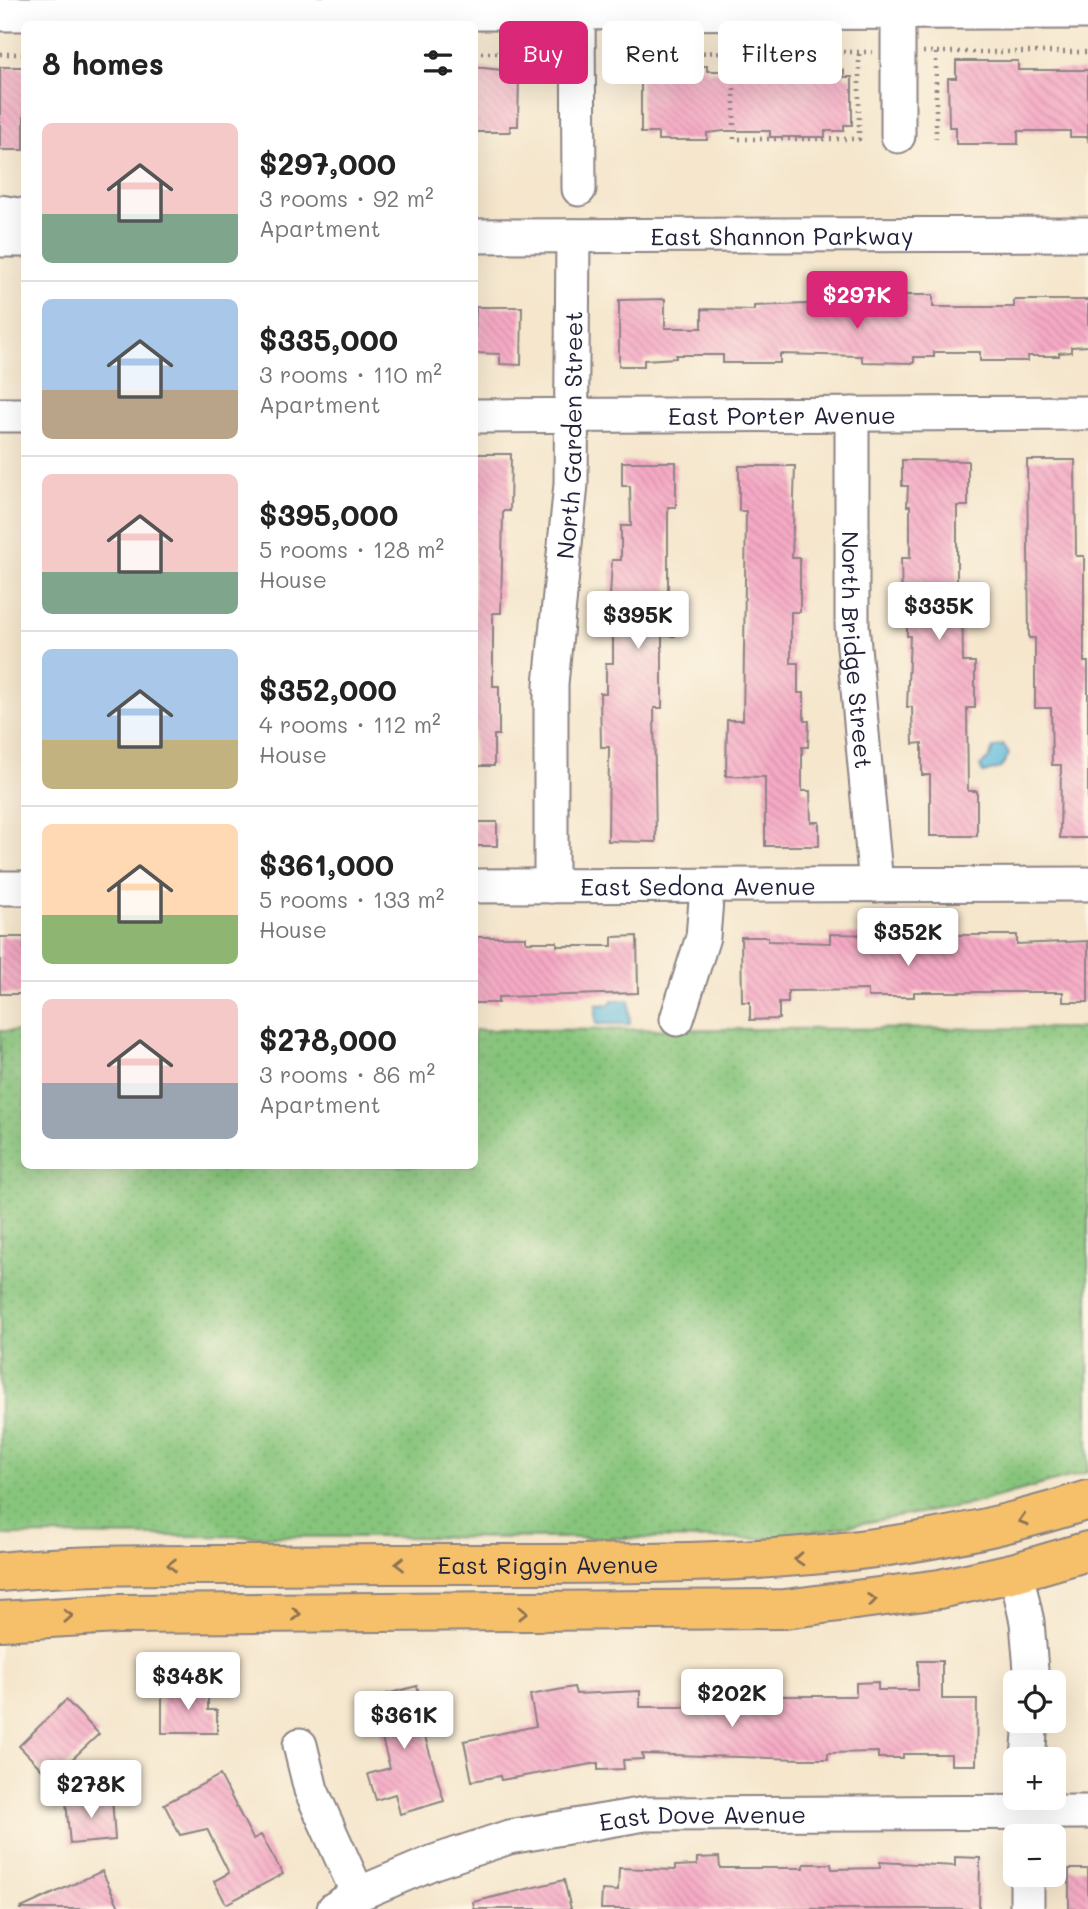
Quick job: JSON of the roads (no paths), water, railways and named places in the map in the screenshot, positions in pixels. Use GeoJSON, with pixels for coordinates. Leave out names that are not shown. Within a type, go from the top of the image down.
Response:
{"type":"FeatureCollection","features":[{"type":"Feature","properties":{"kind":"main road","name":"East Riggin Avenue"},"geometry":{"type":"LineString","coordinates":[[0,1572],[116,1566],[759,1562],[862,1552],[924,1542],[1013,1522],[1088,1500]]}},
{"type":"Feature","properties":{"kind":"main road","name":"East Riggin Avenue"},"geometry":{"type":"LineString","coordinates":[[0,1621],[117,1614],[759,1611],[889,1598],[1016,1572],[1088,1551]]}},
{"type":"Feature","properties":{"kind":"main road"},"geometry":{"type":"LineString","coordinates":[[0,1593],[46,1586],[116,1566]]}},
{"type":"Feature","properties":{"kind":"street"},"geometry":{"type":"LineString","coordinates":[[0,14],[376,6],[578,11],[898,6],[1088,12]]}},
{"type":"Feature","properties":{"kind":"street"},"geometry":{"type":"LineString","coordinates":[[898,6],[898,136]]}},
{"type":"Feature","properties":{"kind":"street"},"geometry":{"type":"LineString","coordinates":[[578,11],[579,189]]}},
{"type":"Feature","properties":{"kind":"street"},"geometry":{"type":"LineString","coordinates":[[0,212],[21,216]]}},
{"type":"Feature","properties":{"kind":"street","name":"East Shannon Parkway"},"geometry":{"type":"LineString","coordinates":[[478,236],[1088,234]]}},
{"type":"Feature","properties":{"kind":"street","name":"North Garden Street"},"geometry":{"type":"LineString","coordinates":[[551,886],[551,684],[565,551],[573,415],[573,236]]}},
{"type":"Feature","properties":{"kind":"street"},"geometry":{"type":"LineString","coordinates":[[0,240],[21,240]]}},
{"type":"Feature","properties":{"kind":"street","name":"East Porter Avenue"},"geometry":{"type":"LineString","coordinates":[[478,416],[1088,413]]}},
{"type":"Feature","properties":{"kind":"street","name":"North Bridge Street"},"geometry":{"type":"LineString","coordinates":[[852,414],[852,625],[876,885]]}},
{"type":"Feature","properties":{"kind":"street"},"geometry":{"type":"LineString","coordinates":[[0,415],[21,415]]}},
{"type":"Feature","properties":{"kind":"street","name":"East Sedona Avenue"},"geometry":{"type":"LineString","coordinates":[[478,886],[707,888],[1088,884]]}},
{"type":"Feature","properties":{"kind":"street"},"geometry":{"type":"LineString","coordinates":[[0,888],[21,888]]}},
{"type":"Feature","properties":{"kind":"street"},"geometry":{"type":"LineString","coordinates":[[677,1018],[703,937],[707,888]]}},
{"type":"Feature","properties":{"kind":"street"},"geometry":{"type":"LineString","coordinates":[[1016,1572],[1027,1622],[1031,1670]]}},
{"type":"Feature","properties":{"kind":"street"},"geometry":{"type":"LineString","coordinates":[[300,1745],[346,1902]]}},
{"type":"Feature","properties":{"kind":"street","name":"East Dove Avenue"},"geometry":{"type":"LineString","coordinates":[[346,1902],[434,1862],[509,1837],[645,1814],[1026,1815],[1088,1812]]}},
{"type":"Feature","properties":{"kind":"street"},"geometry":{"type":"LineString","coordinates":[[1027,1887],[1027,1909]]}},
{"type":"Feature","properties":{"kind":"water"},"geometry":{"type":"Polygon","coordinates":[[[1003,745],[1009,754],[1001,768],[983,773],[980,766],[989,758],[993,748],[1003,745]]]}},
{"type":"Feature","properties":{"kind":"water"},"geometry":{"type":"Polygon","coordinates":[[[612,1000],[629,1000],[630,1024],[596,1024],[596,1005],[611,1004],[612,1000]]]}}]}
